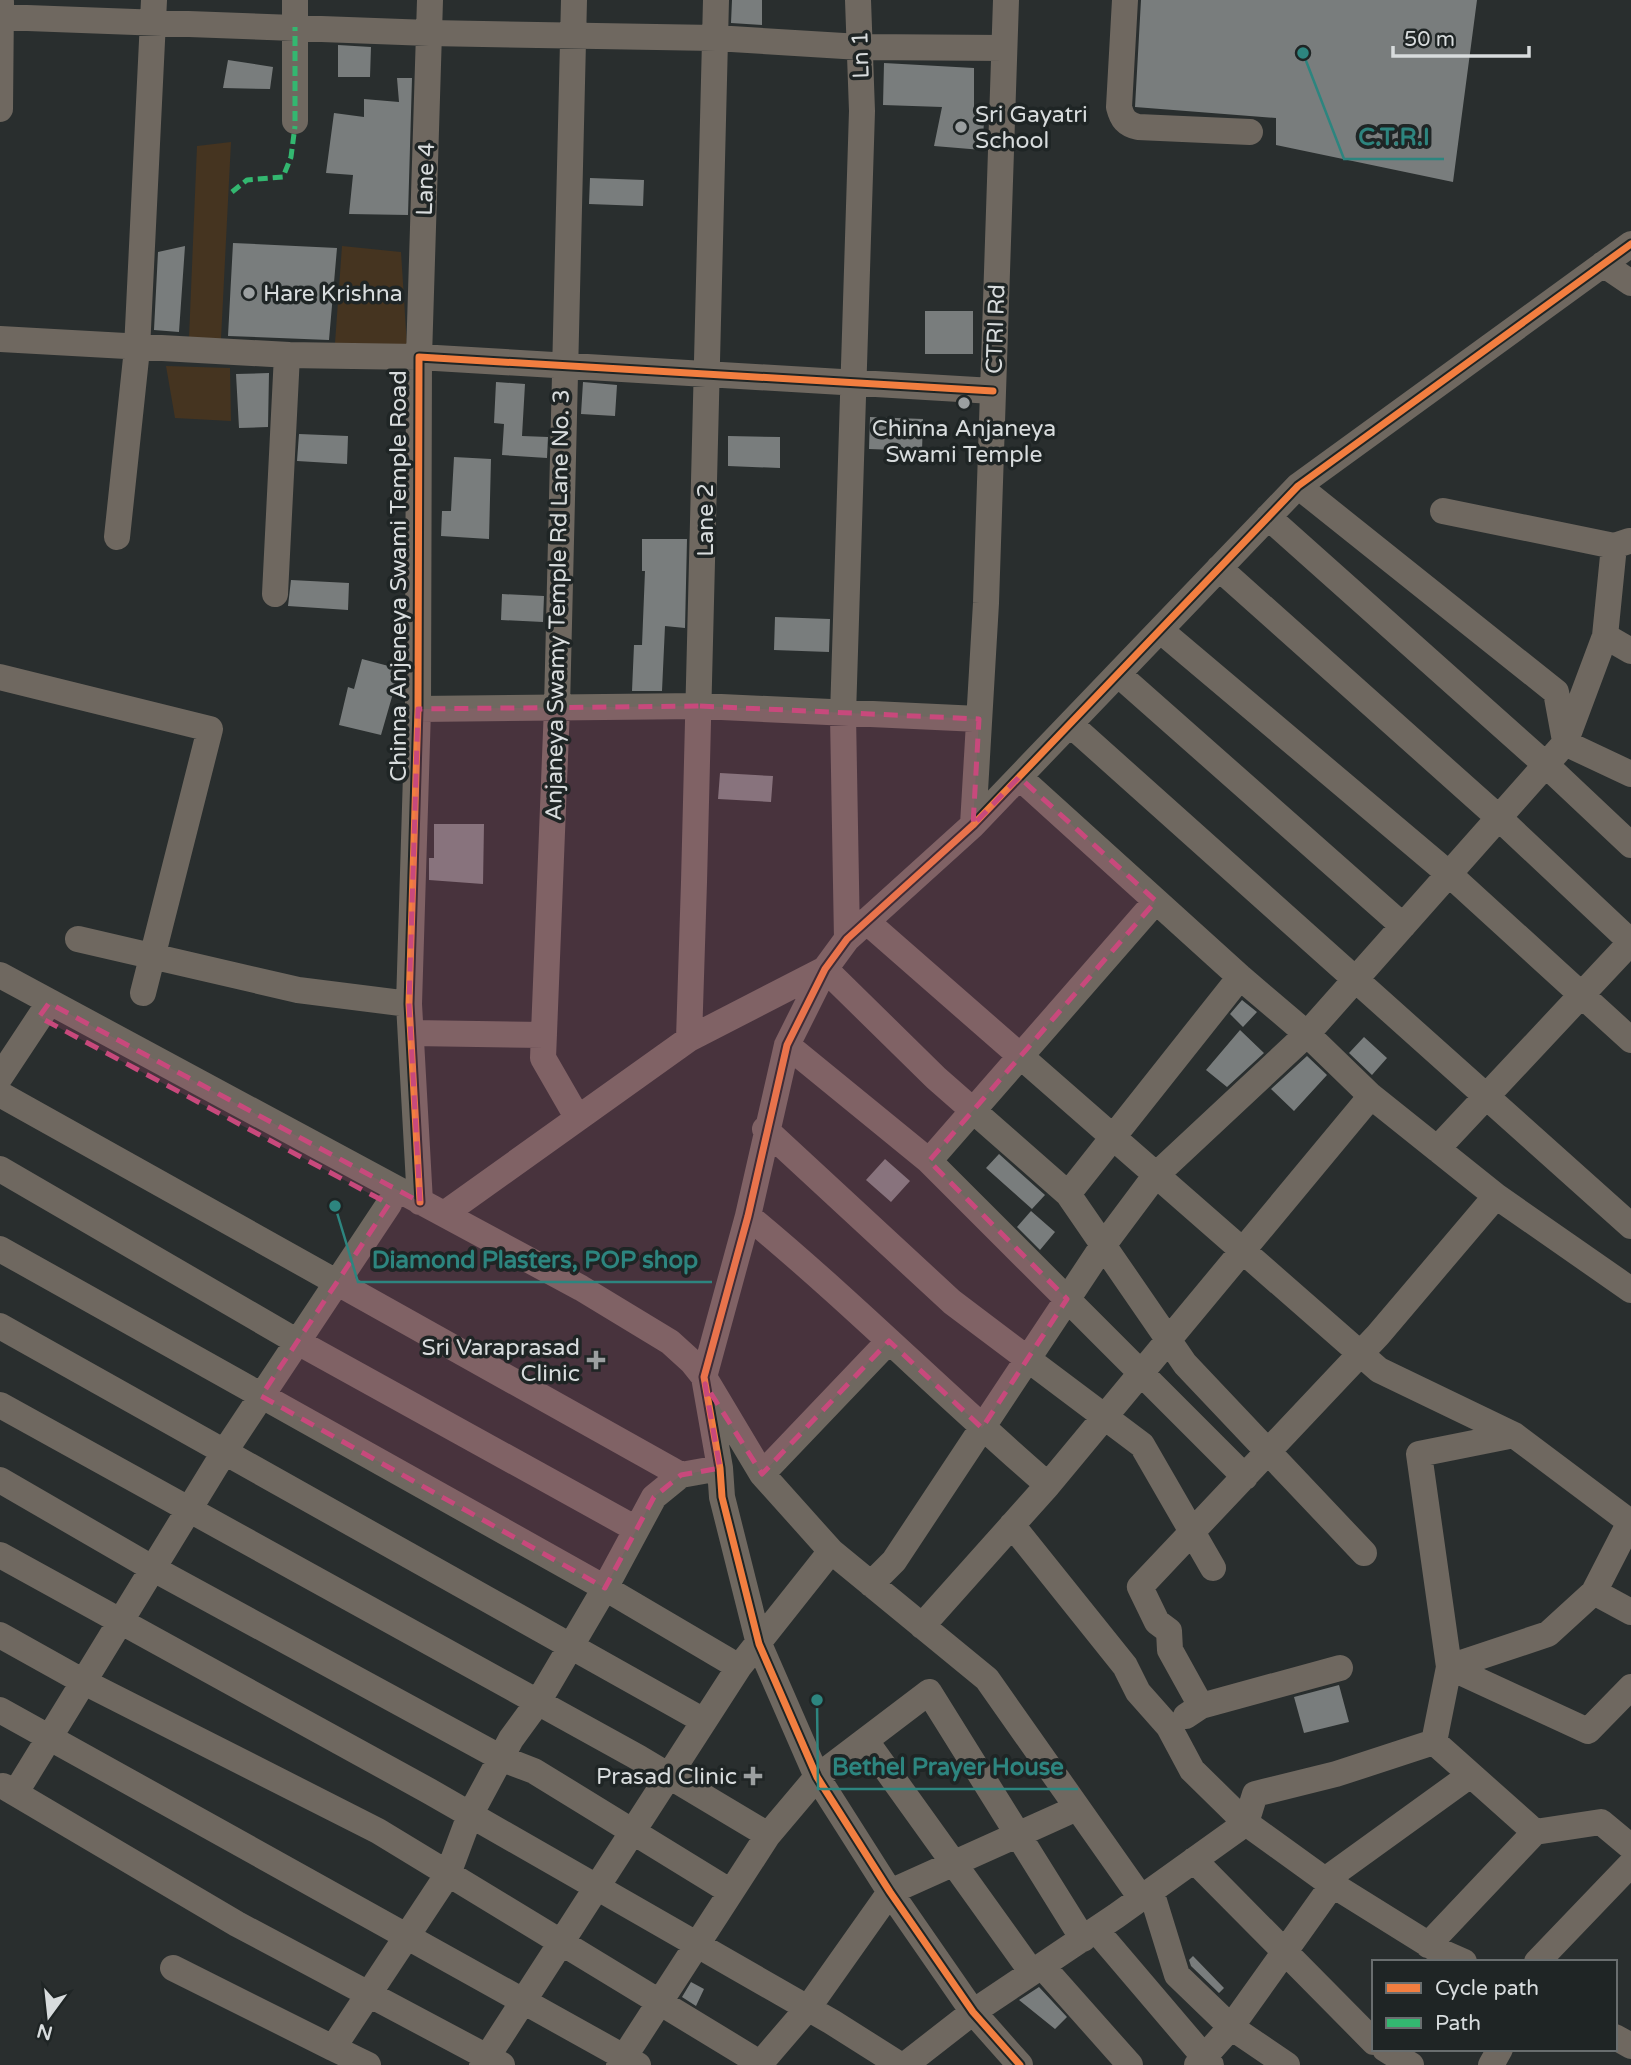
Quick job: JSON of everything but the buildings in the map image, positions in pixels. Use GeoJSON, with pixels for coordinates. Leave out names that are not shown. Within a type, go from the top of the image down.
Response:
{"type":"FeatureCollection","features":[{"type":"Feature","properties":{"kind":"street"},"geometry":{"type":"LineString","coordinates":[[0,109],[1,0]]}},
{"type":"Feature","properties":{"kind":"street"},"geometry":{"type":"LineString","coordinates":[[295,0],[295,121]]}},
{"type":"Feature","properties":{"kind":"street","name":"Lane 4"},"geometry":{"type":"LineString","coordinates":[[419,357],[430,0]]}},
{"type":"Feature","properties":{"kind":"street","name":"Anjaneya Swamy Temple Rd Lane No. 3"},"geometry":{"type":"LineString","coordinates":[[574,0],[557,707],[543,1058],[577,1117]]}},
{"type":"Feature","properties":{"kind":"street","name":"Lane 2"},"geometry":{"type":"LineString","coordinates":[[689,1039],[700,706],[705,376],[716,0]]}},
{"type":"Feature","properties":{"kind":"street","name":"Ln 1"},"geometry":{"type":"LineString","coordinates":[[856,930],[843,715],[851,383],[862,111],[859,0]]}},
{"type":"Feature","properties":{"kind":"street","name":"CTRI Rd"},"geometry":{"type":"LineString","coordinates":[[973,825],[993,391],[1006,0]]}},
{"type":"Feature","properties":{"kind":"street"},"geometry":{"type":"LineString","coordinates":[[1125,0],[1119,107],[1121,117],[1138,127],[1250,132]]}},
{"type":"Feature","properties":{"kind":"street"},"geometry":{"type":"LineString","coordinates":[[0,18],[154,10],[295,27],[429,33],[715,38],[860,47],[1004,48]]}},
{"type":"Feature","properties":{"kind":"street"},"geometry":{"type":"LineString","coordinates":[[117,537],[137,349],[154,10]]}},
{"type":"Feature","properties":{"kind":"street"},"geometry":{"type":"LineString","coordinates":[[1020,2065],[974,2012],[890,1892],[817,1777],[759,1644],[722,1497],[720,1468],[704,1377],[748,1216],[765,1129],[787,1045],[825,969],[856,930],[973,825],[1298,486],[1631,244]]}},
{"type":"Feature","properties":{"kind":"street"},"geometry":{"type":"LineString","coordinates":[[1603,264],[1631,283]]}},
{"type":"Feature","properties":{"kind":"street"},"geometry":{"type":"LineString","coordinates":[[0,340],[137,349],[419,357]]}},
{"type":"Feature","properties":{"kind":"street"},"geometry":{"type":"LineString","coordinates":[[275,594],[289,355]]}},
{"type":"Feature","properties":{"kind":"street","name":"Chinna Anjeneya Swami Temple Road"},"geometry":{"type":"LineString","coordinates":[[420,1202],[409,1004],[418,709],[419,357],[993,391]]}},
{"type":"Feature","properties":{"kind":"street"},"geometry":{"type":"LineString","coordinates":[[1298,486],[1556,692],[1565,743]]}},
{"type":"Feature","properties":{"kind":"street"},"geometry":{"type":"LineString","coordinates":[[871,1584],[894,1561],[1102,1247],[1156,1176],[1307,1034],[1565,743],[1605,636],[1622,543],[1443,511]]}},
{"type":"Feature","properties":{"kind":"street"},"geometry":{"type":"LineString","coordinates":[[1268,517],[1546,765],[1631,845]]}},
{"type":"Feature","properties":{"kind":"street"},"geometry":{"type":"LineString","coordinates":[[1219,568],[1499,818],[1631,942],[1437,1149]]}},
{"type":"Feature","properties":{"kind":"street"},"geometry":{"type":"LineString","coordinates":[[1160,629],[1449,874],[1631,1040]]}},
{"type":"Feature","properties":{"kind":"street"},"geometry":{"type":"LineString","coordinates":[[1605,636],[1631,651]]}},
{"type":"Feature","properties":{"kind":"street"},"geometry":{"type":"LineString","coordinates":[[1118,674],[1403,926]]}},
{"type":"Feature","properties":{"kind":"street"},"geometry":{"type":"LineString","coordinates":[[0,677],[210,729],[143,993]]}},
{"type":"Feature","properties":{"kind":"street"},"geometry":{"type":"LineString","coordinates":[[418,709],[700,706],[843,715],[979,719]]}},
{"type":"Feature","properties":{"kind":"street"},"geometry":{"type":"LineString","coordinates":[[1070,724],[1630,1223]]}},
{"type":"Feature","properties":{"kind":"street"},"geometry":{"type":"LineString","coordinates":[[1565,743],[1631,774]]}},
{"type":"Feature","properties":{"kind":"street"},"geometry":{"type":"LineString","coordinates":[[1019,778],[1307,1034],[1371,1096],[1496,1196],[1631,1290]]}},
{"type":"Feature","properties":{"kind":"street"},"geometry":{"type":"LineString","coordinates":[[929,1161],[1156,901]]}},
{"type":"Feature","properties":{"kind":"street"},"geometry":{"type":"LineString","coordinates":[[856,930],[1021,1056],[1241,1253],[1378,1370],[1514,1435],[1631,1521],[1594,1592],[1548,1634],[1449,1667]]}},
{"type":"Feature","properties":{"kind":"street"},"geometry":{"type":"LineString","coordinates":[[78,939],[298,990],[409,1004]]}},
{"type":"Feature","properties":{"kind":"street"},"geometry":{"type":"LineString","coordinates":[[444,1214],[689,1039],[825,969]]}},
{"type":"Feature","properties":{"kind":"street"},"geometry":{"type":"LineString","coordinates":[[825,969],[973,1111],[1068,1194],[1185,1364],[1364,1553]]}},
{"type":"Feature","properties":{"kind":"street"},"geometry":{"type":"LineString","coordinates":[[0,975],[44,1010],[389,1204],[562,1297],[677,1366],[704,1377]]}},
{"type":"Feature","properties":{"kind":"street"},"geometry":{"type":"LineString","coordinates":[[1068,1194],[1240,977]]}},
{"type":"Feature","properties":{"kind":"street"},"geometry":{"type":"LineString","coordinates":[[0,994],[44,1010],[444,1214],[632,1318],[670,1342],[704,1377],[762,1474],[831,1551],[987,1679],[1077,1808],[1146,1895],[1177,1975],[1231,2027],[1287,2065]]}},
{"type":"Feature","properties":{"kind":"street"},"geometry":{"type":"LineString","coordinates":[[0,1077],[44,1010]]}},
{"type":"Feature","properties":{"kind":"street"},"geometry":{"type":"LineString","coordinates":[[412,1033],[544,1035]]}},
{"type":"Feature","properties":{"kind":"street"},"geometry":{"type":"LineString","coordinates":[[787,1045],[929,1161],[1245,1476]]}},
{"type":"Feature","properties":{"kind":"street"},"geometry":{"type":"LineString","coordinates":[[0,1094],[335,1284],[681,1475]]}},
{"type":"Feature","properties":{"kind":"street"},"geometry":{"type":"LineString","coordinates":[[922,1626],[1048,1485],[1371,1096]]}},
{"type":"Feature","properties":{"kind":"street"},"geometry":{"type":"LineString","coordinates":[[765,1129],[952,1302],[1142,1445],[1213,1568]]}},
{"type":"Feature","properties":{"kind":"street"},"geometry":{"type":"LineString","coordinates":[[0,1169],[296,1341],[636,1529]]}},
{"type":"Feature","properties":{"kind":"street"},"geometry":{"type":"LineString","coordinates":[[1201,1706],[1170,1650],[1169,1631],[1157,1622],[1140,1587],[1360,1354],[1496,1196]]}},
{"type":"Feature","properties":{"kind":"street"},"geometry":{"type":"LineString","coordinates":[[389,1204],[223,1454],[119,1620],[85,1682],[49,1737],[8,1788],[237,1924],[369,1993],[490,2062],[524,2001],[739,1667],[831,1551]]}},
{"type":"Feature","properties":{"kind":"street"},"geometry":{"type":"LineString","coordinates":[[748,1216],[825,1280],[982,1428],[1048,1485]]}},
{"type":"Feature","properties":{"kind":"street"},"geometry":{"type":"LineString","coordinates":[[0,1249],[605,1588],[739,1667]]}},
{"type":"Feature","properties":{"kind":"street"},"geometry":{"type":"LineString","coordinates":[[0,1326],[223,1454],[704,1721]]}},
{"type":"Feature","properties":{"kind":"street"},"geometry":{"type":"LineString","coordinates":[[762,1474],[889,1341]]}},
{"type":"Feature","properties":{"kind":"street"},"geometry":{"type":"LineString","coordinates":[[0,1405],[538,1702],[768,1835]]}},
{"type":"Feature","properties":{"kind":"street"},"geometry":{"type":"LineString","coordinates":[[1434,1742],[1449,1667],[1419,1454],[1514,1435]]}},
{"type":"Feature","properties":{"kind":"street"},"geometry":{"type":"LineString","coordinates":[[333,2048],[448,1874],[472,1815],[511,1739],[538,1702],[605,1588],[654,1497],[681,1475],[720,1468]]}},
{"type":"Feature","properties":{"kind":"street"},"geometry":{"type":"LineString","coordinates":[[0,1480],[152,1568],[503,1759],[534,1771],[731,1892]]}},
{"type":"Feature","properties":{"kind":"street"},"geometry":{"type":"LineString","coordinates":[[1012,1525],[1125,1667],[1138,1692],[1169,1727],[1192,1770],[1246,1823],[1329,1882],[1428,1944],[1460,1960]]}},
{"type":"Feature","properties":{"kind":"street"},"geometry":{"type":"LineString","coordinates":[[0,1555],[472,1815],[903,2065],[974,2012],[1246,1823],[1255,1794],[1336,1774],[1434,1742]]}},
{"type":"Feature","properties":{"kind":"street"},"geometry":{"type":"LineString","coordinates":[[1594,1592],[1631,1612]]}},
{"type":"Feature","properties":{"kind":"street"},"geometry":{"type":"LineString","coordinates":[[0,1635],[85,1682],[378,1831],[761,2064],[808,2008],[890,1892],[1077,1808]]}},
{"type":"Feature","properties":{"kind":"street"},"geometry":{"type":"LineString","coordinates":[[1449,1667],[1588,1731],[1631,1686]]}},
{"type":"Feature","properties":{"kind":"street"},"geometry":{"type":"LineString","coordinates":[[1169,1727],[1201,1706],[1340,1668]]}},
{"type":"Feature","properties":{"kind":"street"},"geometry":{"type":"LineString","coordinates":[[0,1710],[524,2001],[627,2062],[659,2003],[768,1835],[817,1777],[929,1692],[1019,1836],[1089,1934],[1205,2063],[1329,1882],[1469,1776]]}},
{"type":"Feature","properties":{"kind":"street"},"geometry":{"type":"LineString","coordinates":[[866,1741],[955,1865],[1037,1968],[1130,2065]]}},
{"type":"Feature","properties":{"kind":"street"},"geometry":{"type":"LineString","coordinates":[[1434,1742],[1535,1832]]}},
{"type":"Feature","properties":{"kind":"street"},"geometry":{"type":"LineString","coordinates":[[1428,1944],[1535,1832],[1601,1822],[1631,1847]]}},
{"type":"Feature","properties":{"kind":"street"},"geometry":{"type":"LineString","coordinates":[[1194,1860],[1372,2040]]}},
{"type":"Feature","properties":{"kind":"street"},"geometry":{"type":"LineString","coordinates":[[1538,1960],[1631,1864]]}},
{"type":"Feature","properties":{"kind":"street"},"geometry":{"type":"LineString","coordinates":[[173,1968],[368,2065]]}},
{"type":"Feature","properties":{"kind":"street"},"geometry":{"type":"LineString","coordinates":[[1388,2051],[1411,2065]]}},
{"type":"Feature","properties":{"kind":"highlighted area"},"geometry":{"type":"Polygon","coordinates":[[[700,706],[979,719],[973,825],[1019,777],[1156,901],[929,1161],[1067,1299],[982,1428],[889,1341],[762,1474],[705,1384],[720,1468],[681,1475],[654,1497],[605,1588],[261,1396],[389,1204],[39,1017],[49,1003],[420,1202],[409,1004],[418,709],[700,706]]]}},
{"type":"Feature","properties":{"kind":"shaded area"},"geometry":{"type":"Polygon","coordinates":[[[231,142],[221,339],[189,338],[197,146],[231,142]]]}},
{"type":"Feature","properties":{"kind":"shaded area"},"geometry":{"type":"Polygon","coordinates":[[[342,246],[401,252],[407,346],[335,343],[342,246]]]}},
{"type":"Feature","properties":{"kind":"shaded area"},"geometry":{"type":"Polygon","coordinates":[[[166,366],[230,368],[231,421],[175,418],[166,366]]]}},
{"type":"Feature","properties":{"kind":"marked path"},"geometry":{"type":"LineString","coordinates":[[295,27],[295,121]]}},
{"type":"Feature","properties":{"kind":"marked path"},"geometry":{"type":"LineString","coordinates":[[232,192],[247,180],[283,177],[291,157],[295,126]]}},
{"type":"Feature","properties":{"kind":"cycle path"},"geometry":{"type":"LineString","coordinates":[[1020,2065],[973,2012],[890,1892],[817,1777],[759,1644],[722,1497],[720,1468],[704,1377],[748,1216],[787,1045],[825,969],[847,939],[973,825],[1298,486],[1631,244]]}},
{"type":"Feature","properties":{"kind":"cycle path"},"geometry":{"type":"LineString","coordinates":[[420,1202],[409,1004],[418,709],[419,357],[993,391]]}},
{"type":"Feature","properties":{"kind":"place","name":"C.T.R.I"},"geometry":{"type":"Point","coordinates":[1303,53]}},
{"type":"Feature","properties":{"kind":"place","name":"Sri Gayatri School"},"geometry":{"type":"Point","coordinates":[961,127]}},
{"type":"Feature","properties":{"kind":"place","name":"Hare Krishna"},"geometry":{"type":"Point","coordinates":[249,293]}},
{"type":"Feature","properties":{"kind":"place","name":"Chinna Anjaneya Swami Temple"},"geometry":{"type":"Point","coordinates":[964,403]}},
{"type":"Feature","properties":{"kind":"place","name":"Diamond Plasters, POP shop"},"geometry":{"type":"Point","coordinates":[335,1206]}},
{"type":"Feature","properties":{"kind":"place","name":"Sri Varaprasad Clinic"},"geometry":{"type":"Point","coordinates":[596,1360]}},
{"type":"Feature","properties":{"kind":"place","name":"Bethel Prayer House"},"geometry":{"type":"Point","coordinates":[817,1700]}},
{"type":"Feature","properties":{"kind":"place","name":"Prasad Clinic"},"geometry":{"type":"Point","coordinates":[753,1776]}}]}
